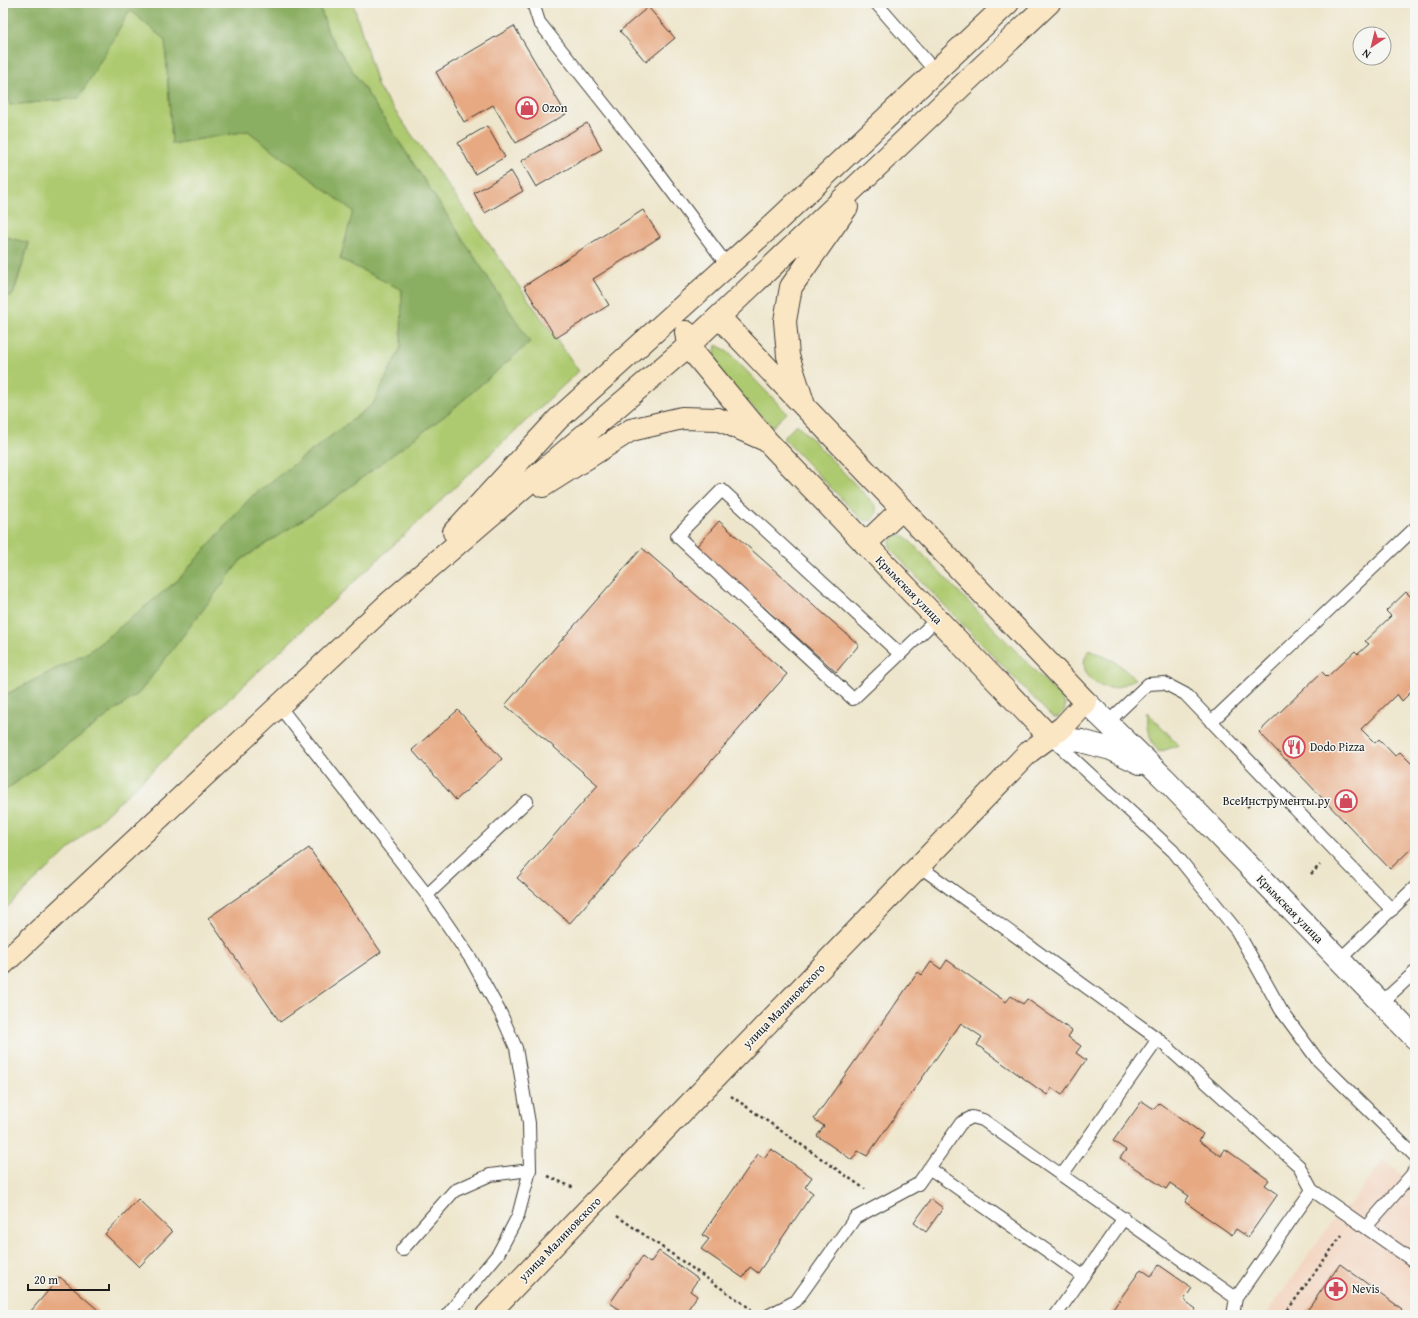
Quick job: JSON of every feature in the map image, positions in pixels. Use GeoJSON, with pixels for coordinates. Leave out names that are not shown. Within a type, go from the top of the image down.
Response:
{"type":"FeatureCollection","features":[{"type":"Feature","properties":{"kind":"main road"},"geometry":{"type":"LineString","coordinates":[[391,601],[558,419],[777,221],[1008,3]]}},
{"type":"Feature","properties":{"kind":"main road"},"geometry":{"type":"LineString","coordinates":[[10,957],[391,601],[688,346],[1049,3]]}},
{"type":"Feature","properties":{"kind":"main road"},"geometry":{"type":"LineString","coordinates":[[804,407],[788,356],[785,321],[791,287],[877,165]]}},
{"type":"Feature","properties":{"kind":"main road"},"geometry":{"type":"LineString","coordinates":[[683,306],[719,317]]}},
{"type":"Feature","properties":{"kind":"main road"},"geometry":{"type":"LineString","coordinates":[[683,306],[688,346]]}},
{"type":"Feature","properties":{"kind":"main road","name":"Крымская улица"},"geometry":{"type":"LineString","coordinates":[[719,317],[1086,702]]}},
{"type":"Feature","properties":{"kind":"main road","name":"Крымская улица"},"geometry":{"type":"LineString","coordinates":[[688,346],[767,441],[1050,737]]}},
{"type":"Feature","properties":{"kind":"main road"},"geometry":{"type":"LineString","coordinates":[[471,533],[631,430],[682,418],[718,419],[767,441]]}},
{"type":"Feature","properties":{"kind":"main road"},"geometry":{"type":"LineString","coordinates":[[865,544],[902,509]]}},
{"type":"Feature","properties":{"kind":"main road","name":"улица Малиновского"},"geometry":{"type":"LineString","coordinates":[[487,1315],[1029,752],[1063,727],[1086,702]]}},
{"type":"Feature","properties":{"kind":"street","name":"Крымская улица"},"geometry":{"type":"LineString","coordinates":[[1086,702],[1166,780],[1415,1038]]}},
{"type":"Feature","properties":{"kind":"street","name":"Крымская улица"},"geometry":{"type":"LineString","coordinates":[[1050,737],[1081,741],[1111,750],[1140,763],[1166,780]]}},
{"type":"Feature","properties":{"kind":"lane"},"geometry":{"type":"LineString","coordinates":[[533,3],[539,22],[644,154],[727,265]]}},
{"type":"Feature","properties":{"kind":"lane"},"geometry":{"type":"LineString","coordinates":[[876,3],[936,71]]}},
{"type":"Feature","properties":{"kind":"lane"},"geometry":{"type":"LineString","coordinates":[[900,654],[722,490],[677,536],[853,699],[937,619]]}},
{"type":"Feature","properties":{"kind":"lane"},"geometry":{"type":"LineString","coordinates":[[1211,722],[1415,528]]}},
{"type":"Feature","properties":{"kind":"lane"},"geometry":{"type":"LineString","coordinates":[[1107,723],[1148,684],[1164,683],[1185,694],[1392,910]]}},
{"type":"Feature","properties":{"kind":"lane"},"geometry":{"type":"LineString","coordinates":[[279,706],[427,895],[471,960],[501,1014],[516,1048],[529,1122],[530,1170],[518,1216],[498,1254],[447,1315]]}},
{"type":"Feature","properties":{"kind":"lane"},"geometry":{"type":"LineString","coordinates":[[1050,737],[1173,851],[1237,931],[1280,1010],[1317,1060],[1415,1156]]}},
{"type":"Feature","properties":{"kind":"lane"},"geometry":{"type":"LineString","coordinates":[[427,895],[527,801]]}},
{"type":"Feature","properties":{"kind":"lane"},"geometry":{"type":"LineString","coordinates":[[919,866],[1158,1039],[1299,1166],[1312,1190],[1415,1262]]}},
{"type":"Feature","properties":{"kind":"lane"},"geometry":{"type":"LineString","coordinates":[[1339,960],[1415,888]]}},
{"type":"Feature","properties":{"kind":"lane"},"geometry":{"type":"LineString","coordinates":[[1381,1003],[1415,972]]}},
{"type":"Feature","properties":{"kind":"lane"},"geometry":{"type":"LineString","coordinates":[[1062,1175],[1158,1039]]}},
{"type":"Feature","properties":{"kind":"lane"},"geometry":{"type":"LineString","coordinates":[[769,1315],[796,1301],[854,1218],[918,1184],[961,1123],[972,1117],[983,1120],[1236,1298]]}},
{"type":"Feature","properties":{"kind":"lane"},"geometry":{"type":"LineString","coordinates":[[929,1168],[1083,1276]]}},
{"type":"Feature","properties":{"kind":"lane"},"geometry":{"type":"LineString","coordinates":[[402,1250],[454,1191],[490,1175],[530,1170]]}},
{"type":"Feature","properties":{"kind":"lane"},"geometry":{"type":"LineString","coordinates":[[1366,1227],[1415,1171]]}},
{"type":"Feature","properties":{"kind":"lane"},"geometry":{"type":"LineString","coordinates":[[1233,1315],[1236,1298],[1312,1190]]}},
{"type":"Feature","properties":{"kind":"lane"},"geometry":{"type":"LineString","coordinates":[[1056,1315],[1124,1218]]}},
{"type":"Feature","properties":{"kind":"path"},"geometry":{"type":"LineString","coordinates":[[728,1094],[884,1202]]}},
{"type":"Feature","properties":{"kind":"path"},"geometry":{"type":"LineString","coordinates":[[614,1214],[753,1311]]}},
{"type":"Feature","properties":{"kind":"path"},"geometry":{"type":"LineString","coordinates":[[1284,1315],[1354,1219]]}},
{"type":"Feature","properties":{"kind":"shaded area"},"geometry":{"type":"Polygon","coordinates":[[[1383,1159],[1415,1187],[1415,1315],[1266,1315],[1333,1220],[1353,1202],[1383,1159]]]}},
{"type":"Feature","properties":{"kind":"green space"},"geometry":{"type":"Polygon","coordinates":[[[3,3],[319,3],[328,33],[530,342],[447,414],[331,501],[241,560],[139,693],[3,792],[3,696],[89,652],[178,580],[251,497],[373,404],[401,347],[402,290],[340,259],[353,211],[248,131],[172,144],[165,40],[130,10],[79,98],[10,105],[3,82],[3,3]]]}},
{"type":"Feature","properties":{"kind":"green space"},"geometry":{"type":"Polygon","coordinates":[[[319,3],[353,3],[378,87],[579,371],[3,911],[3,792],[139,693],[241,560],[331,501],[447,414],[530,342],[328,33],[319,3]]]}},
{"type":"Feature","properties":{"kind":"green space"},"geometry":{"type":"Polygon","coordinates":[[[130,10],[165,40],[172,144],[248,131],[354,211],[340,259],[402,289],[401,347],[373,404],[251,497],[178,580],[89,652],[3,696],[3,297],[13,295],[29,244],[3,236],[3,82],[10,105],[78,98],[130,10]]]}},
{"type":"Feature","properties":{"kind":"green space"},"geometry":{"type":"Polygon","coordinates":[[[3,236],[29,243],[13,295],[3,297],[3,236]]]}},
{"type":"Feature","properties":{"kind":"green space"},"geometry":{"type":"Polygon","coordinates":[[[716,345],[731,355],[787,413],[772,427],[727,380],[716,360],[716,345]]]}},
{"type":"Feature","properties":{"kind":"green space"},"geometry":{"type":"Polygon","coordinates":[[[797,424],[875,505],[877,513],[874,519],[868,521],[860,518],[783,438],[797,424]]]}},
{"type":"Feature","properties":{"kind":"green space"},"geometry":{"type":"Polygon","coordinates":[[[897,535],[906,537],[1063,700],[1065,710],[1058,717],[1053,717],[1049,714],[892,551],[890,542],[892,538],[897,535]]]}},
{"type":"Feature","properties":{"kind":"green space"},"geometry":{"type":"Polygon","coordinates":[[[1090,650],[1116,662],[1135,679],[1114,688],[1102,687],[1097,684],[1085,670],[1085,658],[1090,650]]]}},
{"type":"Feature","properties":{"kind":"green space"},"geometry":{"type":"Polygon","coordinates":[[[1147,712],[1179,745],[1159,752],[1148,733],[1147,712]]]}},
{"type":"Feature","properties":{"kind":"building"},"geometry":{"type":"Polygon","coordinates":[[[648,7],[675,38],[646,62],[620,31],[648,7]]]}},
{"type":"Feature","properties":{"kind":"building"},"geometry":{"type":"Polygon","coordinates":[[[514,26],[566,114],[516,143],[493,105],[464,122],[436,72],[514,26]]]}},
{"type":"Feature","properties":{"kind":"building"},"geometry":{"type":"Polygon","coordinates":[[[587,123],[602,149],[536,187],[521,161],[587,123]]]}},
{"type":"Feature","properties":{"kind":"building"},"geometry":{"type":"Polygon","coordinates":[[[487,126],[505,157],[475,174],[458,143],[487,126]]]}},
{"type":"Feature","properties":{"kind":"building"},"geometry":{"type":"Polygon","coordinates":[[[511,171],[523,191],[485,213],[474,193],[511,171]]]}},
{"type":"Feature","properties":{"kind":"building"},"geometry":{"type":"Polygon","coordinates":[[[643,210],[660,237],[593,279],[609,305],[556,338],[524,286],[643,210]]]}},
{"type":"Feature","properties":{"kind":"building"},"geometry":{"type":"Polygon","coordinates":[[[719,521],[859,645],[836,672],[696,547],[719,521]]]}},
{"type":"Feature","properties":{"kind":"building"},"geometry":{"type":"Polygon","coordinates":[[[642,548],[787,674],[570,923],[517,878],[598,785],[505,705],[642,548]]]}},
{"type":"Feature","properties":{"kind":"building"},"geometry":{"type":"Polygon","coordinates":[[[1406,592],[1411,597],[1415,593],[1415,688],[1402,701],[1397,694],[1361,729],[1375,743],[1379,739],[1395,756],[1400,752],[1415,767],[1415,845],[1390,869],[1259,732],[1322,672],[1327,677],[1355,651],[1358,654],[1369,644],[1365,641],[1391,616],[1386,611],[1406,592]]]}},
{"type":"Feature","properties":{"kind":"building"},"geometry":{"type":"Polygon","coordinates":[[[458,710],[502,759],[456,800],[412,750],[458,710]]]}},
{"type":"Feature","properties":{"kind":"building"},"geometry":{"type":"Polygon","coordinates":[[[309,848],[381,952],[280,1022],[208,918],[309,848]]]}},
{"type":"Feature","properties":{"kind":"building"},"geometry":{"type":"Polygon","coordinates":[[[947,960],[1006,1002],[1011,996],[1023,1004],[1027,999],[1072,1031],[1068,1037],[1081,1046],[1076,1053],[1086,1060],[1062,1095],[1052,1088],[1047,1095],[977,1045],[982,1037],[961,1023],[867,1156],[858,1151],[852,1160],[817,1136],[824,1126],[814,1119],[918,972],[922,975],[931,962],[941,969],[947,960]]]}},
{"type":"Feature","properties":{"kind":"building"},"geometry":{"type":"Polygon","coordinates":[[[1142,1101],[1154,1109],[1159,1103],[1203,1134],[1199,1141],[1221,1156],[1225,1149],[1269,1180],[1265,1185],[1278,1194],[1248,1237],[1236,1229],[1232,1235],[1185,1202],[1189,1196],[1170,1183],[1166,1189],[1120,1158],[1126,1150],[1113,1141],[1142,1101]]]}},
{"type":"Feature","properties":{"kind":"building"},"geometry":{"type":"Polygon","coordinates":[[[771,1149],[812,1177],[805,1187],[813,1193],[758,1273],[750,1267],[743,1278],[701,1249],[709,1239],[702,1235],[758,1154],[764,1158],[771,1149]]]}},
{"type":"Feature","properties":{"kind":"building"},"geometry":{"type":"Polygon","coordinates":[[[138,1199],[172,1232],[139,1267],[105,1234],[138,1199]]]}},
{"type":"Feature","properties":{"kind":"building"},"geometry":{"type":"Polygon","coordinates":[[[931,1199],[943,1208],[926,1232],[914,1223],[931,1199]]]}},
{"type":"Feature","properties":{"kind":"building"},"geometry":{"type":"Polygon","coordinates":[[[659,1251],[698,1279],[690,1291],[697,1296],[684,1315],[614,1315],[619,1309],[610,1303],[642,1257],[650,1263],[659,1251]]]}},
{"type":"Feature","properties":{"kind":"building"},"geometry":{"type":"Polygon","coordinates":[[[1340,1264],[1402,1309],[1398,1315],[1304,1315],[1340,1264]]]}},
{"type":"Feature","properties":{"kind":"building"},"geometry":{"type":"Polygon","coordinates":[[[1159,1265],[1192,1288],[1184,1300],[1196,1309],[1192,1315],[1109,1315],[1141,1269],[1151,1276],[1159,1265]]]}},
{"type":"Feature","properties":{"kind":"building"},"geometry":{"type":"Polygon","coordinates":[[[60,1277],[98,1310],[94,1315],[33,1315],[30,1312],[60,1277]]]}},
{"type":"Feature","properties":{"kind":"place","name":"Ozon"},"geometry":{"type":"Point","coordinates":[527,108]}},
{"type":"Feature","properties":{"kind":"place","name":"Dodo Pizza"},"geometry":{"type":"Point","coordinates":[1294,747]}},
{"type":"Feature","properties":{"kind":"place","name":"ВсеИнструменты.ру"},"geometry":{"type":"Point","coordinates":[1346,801]}},
{"type":"Feature","properties":{"kind":"place","name":"Nevis"},"geometry":{"type":"Point","coordinates":[1336,1289]}}]}
